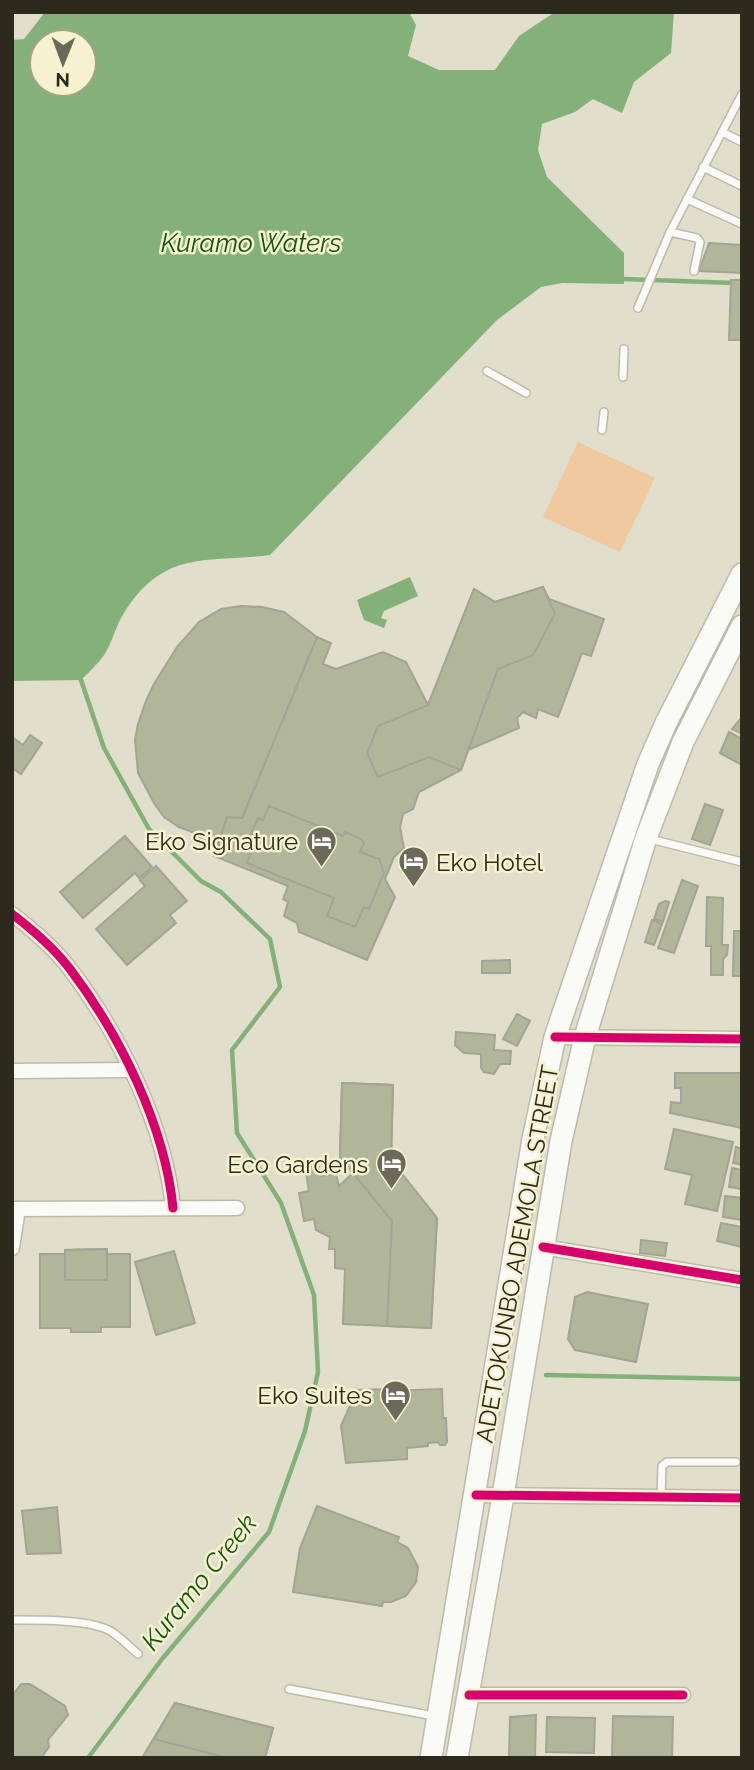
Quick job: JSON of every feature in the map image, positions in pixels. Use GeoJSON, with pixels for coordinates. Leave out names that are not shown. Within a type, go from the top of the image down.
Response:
{"type":"FeatureCollection","features":[{"type":"Feature","properties":{"kind":"main road","name":"ADETOKUNBO ADEMOLA STREET"},"geometry":{"type":"LineString","coordinates":[[431,1758],[533,1139],[555,1037],[648,764],[742,574]]}},
{"type":"Feature","properties":{"kind":"main road","name":"ADETOKUNBO ADEMOLA STREET"},"geometry":{"type":"LineString","coordinates":[[457,1758],[561,1141],[585,1037],[646,838],[683,742],[742,626]]}},
{"type":"Feature","properties":{"kind":"street"},"geometry":{"type":"LineString","coordinates":[[12,914],[39,936],[69,968],[104,1021],[155,1123],[170,1176],[173,1208]]}},
{"type":"Feature","properties":{"kind":"street"},"geometry":{"type":"LineString","coordinates":[[555,1037],[742,1039]]}},
{"type":"Feature","properties":{"kind":"street"},"geometry":{"type":"LineString","coordinates":[[12,1071],[130,1070]]}},
{"type":"Feature","properties":{"kind":"street"},"geometry":{"type":"LineString","coordinates":[[12,1248],[15,1209],[237,1208]]}},
{"type":"Feature","properties":{"kind":"street"},"geometry":{"type":"LineString","coordinates":[[543,1247],[742,1280]]}},
{"type":"Feature","properties":{"kind":"street"},"geometry":{"type":"LineString","coordinates":[[476,1495],[742,1498]]}},
{"type":"Feature","properties":{"kind":"street"},"geometry":{"type":"LineString","coordinates":[[469,1695],[682,1695]]}},
{"type":"Feature","properties":{"kind":"lane"},"geometry":{"type":"LineString","coordinates":[[638,308],[670,232],[741,99]]}},
{"type":"Feature","properties":{"kind":"lane"},"geometry":{"type":"LineString","coordinates":[[722,132],[742,142]]}},
{"type":"Feature","properties":{"kind":"lane"},"geometry":{"type":"LineString","coordinates":[[704,167],[742,186]]}},
{"type":"Feature","properties":{"kind":"lane"},"geometry":{"type":"LineString","coordinates":[[687,199],[742,224]]}},
{"type":"Feature","properties":{"kind":"lane"},"geometry":{"type":"LineString","coordinates":[[670,232],[697,238],[700,242],[694,271]]}},
{"type":"Feature","properties":{"kind":"lane"},"geometry":{"type":"LineString","coordinates":[[623,377],[624,349]]}},
{"type":"Feature","properties":{"kind":"lane"},"geometry":{"type":"LineString","coordinates":[[487,371],[526,393]]}},
{"type":"Feature","properties":{"kind":"lane"},"geometry":{"type":"LineString","coordinates":[[602,430],[604,412]]}},
{"type":"Feature","properties":{"kind":"lane"},"geometry":{"type":"LineString","coordinates":[[646,838],[742,862]]}},
{"type":"Feature","properties":{"kind":"lane"},"geometry":{"type":"LineString","coordinates":[[661,1497],[662,1466],[667,1462],[736,1462]]}},
{"type":"Feature","properties":{"kind":"lane"},"geometry":{"type":"LineString","coordinates":[[12,1620],[55,1621],[110,1630],[138,1654]]}},
{"type":"Feature","properties":{"kind":"lane"},"geometry":{"type":"LineString","coordinates":[[289,1689],[438,1716]]}},
{"type":"Feature","properties":{"kind":"shaded area"},"geometry":{"type":"Polygon","coordinates":[[[578,442],[655,478],[620,552],[543,517],[578,442]]]}},
{"type":"Feature","properties":{"kind":"water","name":"Kuramo Waters"},"geometry":{"type":"Polygon","coordinates":[[[45,12],[409,12],[416,25],[408,56],[439,70],[495,70],[519,36],[555,12],[674,12],[671,53],[634,82],[622,113],[593,99],[575,112],[542,124],[538,150],[547,177],[624,253],[624,284],[562,283],[541,287],[497,320],[270,555],[188,563],[155,578],[139,592],[119,622],[106,652],[81,680],[12,681],[12,40],[24,39],[28,34],[28,98],[98,98],[98,28],[33,28],[45,12]]]}},
{"type":"Feature","properties":{"kind":"water"},"geometry":{"type":"Polygon","coordinates":[[[410,577],[418,596],[384,611],[381,618],[387,620],[384,628],[364,620],[357,600],[410,577]]]}},
{"type":"Feature","properties":{"kind":"building"},"geometry":{"type":"Polygon","coordinates":[[[709,243],[742,245],[742,273],[699,271],[709,243]]]}},
{"type":"Feature","properties":{"kind":"building"},"geometry":{"type":"Polygon","coordinates":[[[731,280],[742,280],[742,340],[729,340],[731,280]]]}},
{"type":"Feature","properties":{"kind":"building","name":"Eko Hotel"},"geometry":{"type":"Polygon","coordinates":[[[543,587],[549,599],[604,619],[591,656],[582,653],[558,717],[538,709],[536,718],[523,712],[517,718],[519,728],[468,750],[461,770],[419,792],[413,809],[403,814],[400,827],[404,848],[394,857],[385,879],[395,897],[367,960],[299,932],[297,923],[284,916],[288,902],[283,899],[288,886],[214,856],[227,817],[242,818],[317,637],[331,643],[323,664],[336,669],[383,652],[406,662],[428,705],[474,589],[495,602],[543,587]]]}},
{"type":"Feature","properties":{"kind":"building"},"geometry":{"type":"Polygon","coordinates":[[[543,587],[555,614],[533,655],[498,669],[461,770],[429,757],[378,777],[367,753],[378,726],[428,705],[474,589],[495,602],[543,587]]]}},
{"type":"Feature","properties":{"kind":"building"},"geometry":{"type":"Polygon","coordinates":[[[241,606],[284,612],[317,637],[242,818],[227,817],[216,850],[194,842],[195,833],[164,817],[138,773],[135,740],[146,701],[177,647],[199,622],[221,609],[241,606]]]}},
{"type":"Feature","properties":{"kind":"building"},"geometry":{"type":"Polygon","coordinates":[[[742,717],[742,734],[732,729],[742,717]]]}},
{"type":"Feature","properties":{"kind":"building"},"geometry":{"type":"Polygon","coordinates":[[[729,732],[742,739],[742,765],[720,753],[729,732]]]}},
{"type":"Feature","properties":{"kind":"building"},"geometry":{"type":"Polygon","coordinates":[[[30,735],[42,743],[21,774],[12,768],[12,737],[23,745],[30,735]]]}},
{"type":"Feature","properties":{"kind":"building"},"geometry":{"type":"Polygon","coordinates":[[[705,804],[723,810],[710,845],[692,839],[705,804]]]}},
{"type":"Feature","properties":{"kind":"building","name":"Eko Signature"},"geometry":{"type":"Polygon","coordinates":[[[269,806],[343,836],[345,832],[361,839],[364,843],[360,852],[379,859],[384,873],[369,909],[364,907],[355,927],[327,916],[334,898],[247,863],[258,837],[251,834],[258,818],[263,820],[269,806]]]}},
{"type":"Feature","properties":{"kind":"building"},"geometry":{"type":"Polygon","coordinates":[[[125,836],[152,867],[139,878],[135,873],[83,918],[60,892],[125,836]]]}},
{"type":"Feature","properties":{"kind":"building"},"geometry":{"type":"Polygon","coordinates":[[[156,866],[187,901],[170,915],[176,923],[127,965],[96,929],[145,886],[140,880],[156,866]]]}},
{"type":"Feature","properties":{"kind":"building"},"geometry":{"type":"Polygon","coordinates":[[[682,880],[698,886],[674,953],[658,948],[682,880]]]}},
{"type":"Feature","properties":{"kind":"building"},"geometry":{"type":"Polygon","coordinates":[[[707,897],[723,898],[722,945],[728,945],[727,955],[723,959],[723,975],[711,975],[711,946],[706,946],[707,897]]]}},
{"type":"Feature","properties":{"kind":"building"},"geometry":{"type":"Polygon","coordinates":[[[669,902],[663,922],[654,919],[659,904],[669,902]]]}},
{"type":"Feature","properties":{"kind":"building"},"geometry":{"type":"Polygon","coordinates":[[[652,920],[662,924],[654,945],[645,942],[652,920]]]}},
{"type":"Feature","properties":{"kind":"building"},"geometry":{"type":"Polygon","coordinates":[[[734,931],[742,931],[742,976],[733,976],[734,931]]]}},
{"type":"Feature","properties":{"kind":"building"},"geometry":{"type":"Polygon","coordinates":[[[510,960],[510,973],[482,973],[482,961],[510,960]]]}},
{"type":"Feature","properties":{"kind":"building"},"geometry":{"type":"Polygon","coordinates":[[[517,1014],[530,1021],[517,1046],[503,1039],[517,1014]]]}},
{"type":"Feature","properties":{"kind":"building"},"geometry":{"type":"Polygon","coordinates":[[[456,1032],[495,1035],[494,1050],[511,1051],[510,1064],[500,1064],[494,1074],[484,1072],[481,1068],[481,1054],[464,1053],[455,1045],[456,1032]]]}},
{"type":"Feature","properties":{"kind":"building"},"geometry":{"type":"Polygon","coordinates":[[[675,1073],[742,1073],[742,1128],[670,1113],[671,1102],[681,1103],[681,1088],[675,1088],[675,1073]]]}},
{"type":"Feature","properties":{"kind":"building"},"geometry":{"type":"Polygon","coordinates":[[[342,1083],[393,1085],[391,1160],[437,1218],[431,1328],[343,1324],[345,1269],[335,1268],[335,1249],[329,1249],[330,1237],[316,1230],[314,1219],[304,1221],[299,1193],[309,1191],[305,1166],[318,1163],[320,1176],[336,1174],[339,1186],[353,1173],[340,1157],[342,1083]]]}},
{"type":"Feature","properties":{"kind":"building"},"geometry":{"type":"Polygon","coordinates":[[[342,1083],[393,1085],[391,1160],[437,1218],[431,1328],[387,1326],[392,1221],[340,1157],[342,1083]]]}},
{"type":"Feature","properties":{"kind":"building"},"geometry":{"type":"Polygon","coordinates":[[[674,1129],[733,1142],[717,1211],[685,1204],[692,1175],[665,1169],[674,1129]]]}},
{"type":"Feature","properties":{"kind":"building"},"geometry":{"type":"Polygon","coordinates":[[[736,1147],[742,1149],[742,1165],[733,1163],[736,1147]]]}},
{"type":"Feature","properties":{"kind":"building"},"geometry":{"type":"Polygon","coordinates":[[[732,1168],[742,1170],[742,1189],[729,1187],[732,1168]]]}},
{"type":"Feature","properties":{"kind":"building"},"geometry":{"type":"Polygon","coordinates":[[[725,1196],[742,1198],[742,1220],[723,1217],[725,1196]]]}},
{"type":"Feature","properties":{"kind":"building"},"geometry":{"type":"Polygon","coordinates":[[[721,1223],[742,1227],[742,1247],[717,1241],[721,1223]]]}},
{"type":"Feature","properties":{"kind":"building"},"geometry":{"type":"Polygon","coordinates":[[[641,1240],[667,1243],[665,1256],[640,1253],[641,1240]]]}},
{"type":"Feature","properties":{"kind":"building"},"geometry":{"type":"Polygon","coordinates":[[[107,1249],[107,1254],[130,1254],[130,1327],[101,1327],[101,1332],[40,1328],[40,1254],[65,1254],[65,1250],[107,1249]]]}},
{"type":"Feature","properties":{"kind":"building"},"geometry":{"type":"Polygon","coordinates":[[[107,1249],[107,1280],[65,1280],[65,1250],[107,1249]]]}},
{"type":"Feature","properties":{"kind":"building"},"geometry":{"type":"Polygon","coordinates":[[[174,1251],[195,1323],[156,1335],[135,1262],[174,1251]]]}},
{"type":"Feature","properties":{"kind":"building"},"geometry":{"type":"Polygon","coordinates":[[[587,1292],[648,1304],[636,1362],[575,1350],[568,1339],[575,1297],[587,1292]]]}},
{"type":"Feature","properties":{"kind":"building","name":"Eko Suites"},"geometry":{"type":"Polygon","coordinates":[[[442,1389],[447,1442],[445,1445],[438,1442],[407,1448],[407,1459],[346,1463],[341,1426],[357,1390],[442,1389]]]}},
{"type":"Feature","properties":{"kind":"building"},"geometry":{"type":"Polygon","coordinates":[[[317,1506],[399,1537],[397,1542],[408,1548],[418,1567],[416,1582],[406,1596],[383,1602],[382,1606],[293,1592],[300,1548],[317,1506]]]}},
{"type":"Feature","properties":{"kind":"building"},"geometry":{"type":"Polygon","coordinates":[[[57,1507],[61,1553],[27,1554],[22,1511],[57,1507]]]}},
{"type":"Feature","properties":{"kind":"building"},"geometry":{"type":"Polygon","coordinates":[[[21,1684],[30,1684],[65,1706],[68,1715],[48,1740],[49,1747],[41,1758],[12,1758],[12,1696],[21,1684]]]}},
{"type":"Feature","properties":{"kind":"building"},"geometry":{"type":"Polygon","coordinates":[[[175,1703],[273,1728],[265,1758],[142,1758],[175,1703]]]}},
{"type":"Feature","properties":{"kind":"building"},"geometry":{"type":"Polygon","coordinates":[[[175,1703],[273,1728],[265,1758],[228,1758],[154,1739],[175,1703]]]}},
{"type":"Feature","properties":{"kind":"building"},"geometry":{"type":"Polygon","coordinates":[[[536,1715],[535,1758],[509,1758],[510,1717],[536,1715]]]}},
{"type":"Feature","properties":{"kind":"building"},"geometry":{"type":"Polygon","coordinates":[[[613,1716],[673,1717],[672,1758],[612,1758],[613,1716]]]}},
{"type":"Feature","properties":{"kind":"building"},"geometry":{"type":"Polygon","coordinates":[[[547,1717],[595,1718],[594,1753],[546,1752],[547,1717]]]}},
{"type":"Feature","properties":{"kind":"waterway"},"geometry":{"type":"LineString","coordinates":[[624,279],[734,283]]}},
{"type":"Feature","properties":{"kind":"waterway","name":"Kuramo Creek"},"geometry":{"type":"LineString","coordinates":[[81,680],[104,748],[149,829],[201,881],[221,892],[270,939],[280,987],[232,1050],[237,1133],[281,1203],[314,1295],[318,1372],[305,1431],[269,1532],[162,1659],[88,1758]]}},
{"type":"Feature","properties":{"kind":"waterway"},"geometry":{"type":"LineString","coordinates":[[546,1375],[742,1379]]}},
{"type":"Feature","properties":{"kind":"cycle path"},"geometry":{"type":"LineString","coordinates":[[12,914],[43,940],[70,969],[122,1052],[137,1082],[161,1145],[173,1208]]}},
{"type":"Feature","properties":{"kind":"cycle path"},"geometry":{"type":"LineString","coordinates":[[555,1037],[742,1039]]}},
{"type":"Feature","properties":{"kind":"cycle path"},"geometry":{"type":"LineString","coordinates":[[543,1247],[742,1280]]}},
{"type":"Feature","properties":{"kind":"cycle path"},"geometry":{"type":"LineString","coordinates":[[476,1495],[742,1498]]}},
{"type":"Feature","properties":{"kind":"cycle path"},"geometry":{"type":"LineString","coordinates":[[469,1695],[683,1695]]}},
{"type":"Feature","properties":{"kind":"place","name":"Eko Signature"},"geometry":{"type":"Point","coordinates":[321,868]}},
{"type":"Feature","properties":{"kind":"place","name":"Eko Hotel"},"geometry":{"type":"Point","coordinates":[413,889]}},
{"type":"Feature","properties":{"kind":"place","name":"Eco Gardens"},"geometry":{"type":"Point","coordinates":[391,1191]}},
{"type":"Feature","properties":{"kind":"place","name":"Eko Suites"},"geometry":{"type":"Point","coordinates":[395,1422]}}]}
